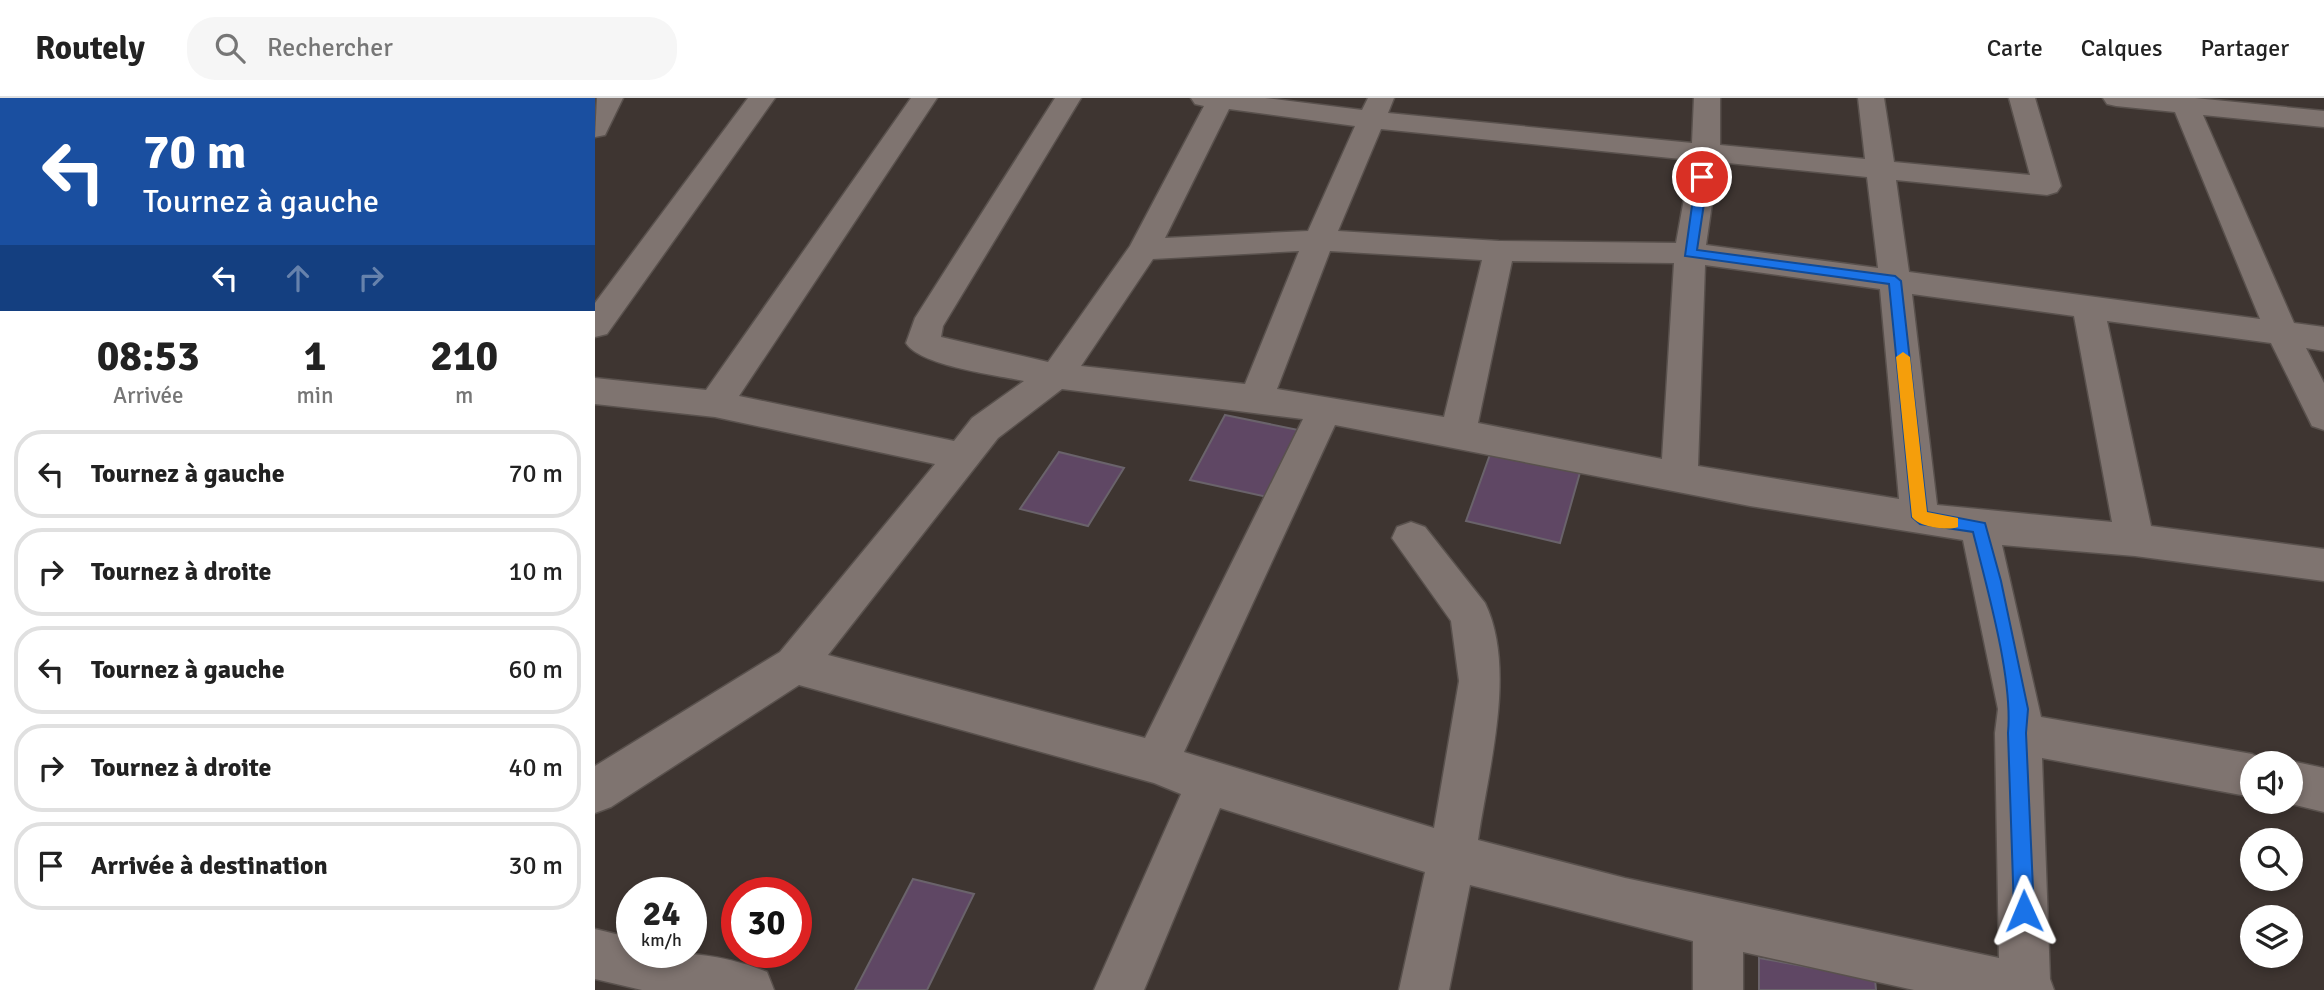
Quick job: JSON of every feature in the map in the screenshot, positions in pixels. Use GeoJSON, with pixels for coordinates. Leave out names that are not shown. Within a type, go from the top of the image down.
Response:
{"type":"FeatureCollection","features":[{"type":"Feature","properties":{"kind":"street"},"geometry":{"type":"LineString","coordinates":[[595,129],[610,98]]}},
{"type":"Feature","properties":{"kind":"street"},"geometry":{"type":"LineString","coordinates":[[595,326],[762,98]]}},
{"type":"Feature","properties":{"kind":"street"},"geometry":{"type":"LineString","coordinates":[[715,404],[924,98]]}},
{"type":"Feature","properties":{"kind":"street"},"geometry":{"type":"LineString","coordinates":[[1068,98],[927,326],[923,343],[947,352],[1056,376],[1256,398],[1324,412],[1458,433],[1750,491],[1979,527],[2135,540],[2324,565]]}},
{"type":"Feature","properties":{"kind":"street"},"geometry":{"type":"LineString","coordinates":[[1679,475],[1690,253],[1706,152],[1707,98]]}},
{"type":"Feature","properties":{"kind":"street"},"geometry":{"type":"LineString","coordinates":[[1871,98],[1895,281],[1920,517]]}},
{"type":"Feature","properties":{"kind":"street"},"geometry":{"type":"LineString","coordinates":[[595,791],[795,665],[985,428],[1056,376],[1144,248],[1215,99],[1377,109],[1706,152],[2047,186],[2022,98]]}},
{"type":"Feature","properties":{"kind":"street"},"geometry":{"type":"LineString","coordinates":[[2116,98],[2324,119]]}},
{"type":"Feature","properties":{"kind":"street"},"geometry":{"type":"LineString","coordinates":[[2185,105],[2282,333],[2324,417]]}},
{"type":"Feature","properties":{"kind":"street"},"geometry":{"type":"LineString","coordinates":[[1256,398],[1319,240],[1377,109]]}},
{"type":"Feature","properties":{"kind":"street"},"geometry":{"type":"LineString","coordinates":[[1144,248],[1319,240],[1499,251],[1690,253],[2324,339]]}},
{"type":"Feature","properties":{"kind":"street"},"geometry":{"type":"LineString","coordinates":[[1458,433],[1499,251]]}},
{"type":"Feature","properties":{"kind":"street"},"geometry":{"type":"LineString","coordinates":[[2088,307],[2135,540]]}},
{"type":"Feature","properties":{"kind":"street"},"geometry":{"type":"LineString","coordinates":[[595,391],[715,404],[961,456]]}},
{"type":"Feature","properties":{"kind":"street"},"geometry":{"type":"LineString","coordinates":[[1156,762],[1324,412]]}},
{"type":"Feature","properties":{"kind":"street"},"geometry":{"type":"LineString","coordinates":[[795,665],[1156,762],[1208,783],[1452,857],[1719,922],[2026,990],[2023,834],[2017,733],[2019,709],[1979,527]]}},
{"type":"Feature","properties":{"kind":"street"},"geometry":{"type":"LineString","coordinates":[[1411,538],[1471,615],[1480,681],[1452,857],[1424,990]]}},
{"type":"Feature","properties":{"kind":"street"},"geometry":{"type":"LineString","coordinates":[[2017,733],[2240,774]]}},
{"type":"Feature","properties":{"kind":"street"},"geometry":{"type":"LineString","coordinates":[[1119,990],[1208,783]]}},
{"type":"Feature","properties":{"kind":"street"},"geometry":{"type":"LineString","coordinates":[[2303,786],[2324,790]]}},
{"type":"Feature","properties":{"kind":"street"},"geometry":{"type":"LineString","coordinates":[[1718,990],[1719,922]]}},
{"type":"Feature","properties":{"kind":"street"},"geometry":{"type":"LineString","coordinates":[[595,954],[749,990]]}},
{"type":"Feature","properties":{"kind":"building"},"geometry":{"type":"Polygon","coordinates":[[[1225,415],[1303,431],[1272,498],[1190,480],[1225,415]]]}},
{"type":"Feature","properties":{"kind":"building"},"geometry":{"type":"Polygon","coordinates":[[[1492,449],[1581,469],[1560,543],[1466,521],[1492,449]]]}},
{"type":"Feature","properties":{"kind":"building"},"geometry":{"type":"Polygon","coordinates":[[[1059,452],[1124,468],[1088,526],[1020,509],[1059,452]]]}},
{"type":"Feature","properties":{"kind":"building"},"geometry":{"type":"Polygon","coordinates":[[[913,879],[974,894],[927,990],[855,990],[913,879]]]}},
{"type":"Feature","properties":{"kind":"building"},"geometry":{"type":"Polygon","coordinates":[[[1759,958],[1875,979],[1876,990],[1759,990],[1759,958]]]}},
{"type":"Feature","properties":{"kind":"slow traffic"},"geometry":{"type":"LineString","coordinates":[[1903,357],[1920,517],[1953,523]]}},
{"type":"Feature","properties":{"kind":"route"},"geometry":{"type":"LineString","coordinates":[[1702,177],[1690,253],[1895,281],[1920,517],[1979,527],[1993,581],[2019,709],[2017,733],[2024,911]]}}]}
